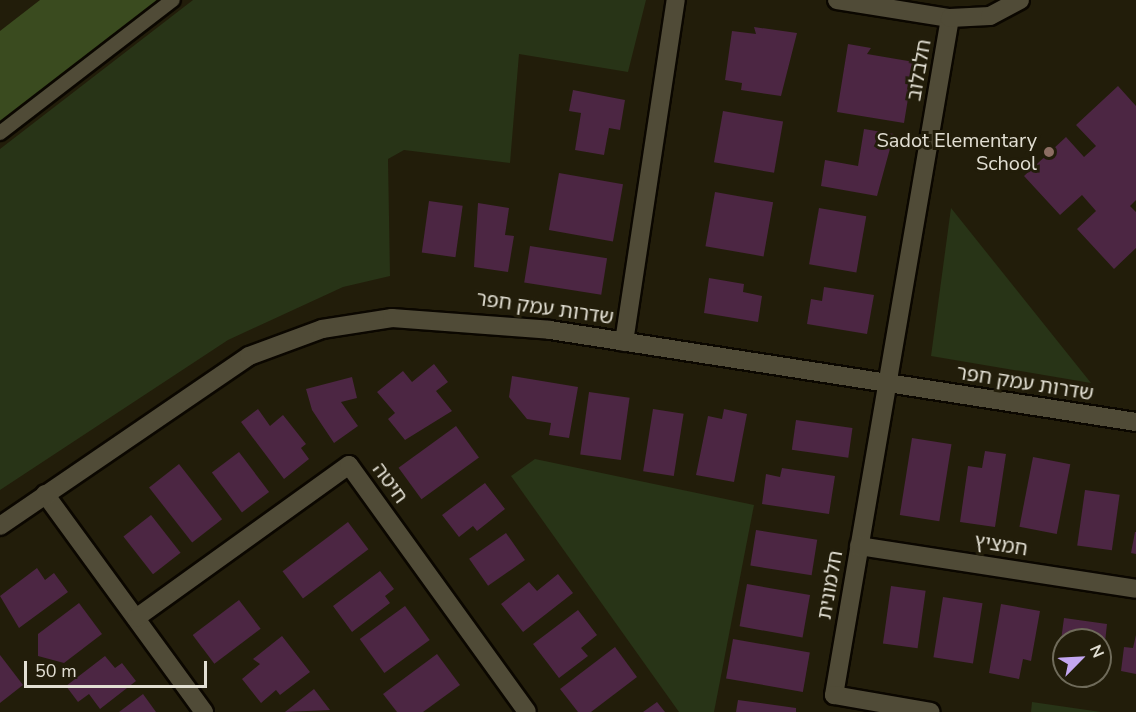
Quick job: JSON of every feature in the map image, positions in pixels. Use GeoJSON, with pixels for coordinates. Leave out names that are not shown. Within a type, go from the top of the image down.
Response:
{"type":"FeatureCollection","features":[{"type":"Feature","properties":{"kind":"street"},"geometry":{"type":"LineString","coordinates":[[624,342],[676,0]]}},
{"type":"Feature","properties":{"kind":"street","name":"חלבלוב"},"geometry":{"type":"LineString","coordinates":[[837,0],[951,18],[887,385]]}},
{"type":"Feature","properties":{"kind":"street"},"geometry":{"type":"LineString","coordinates":[[951,18],[970,21],[1012,3]]}},
{"type":"Feature","properties":{"kind":"street","name":"שדרות עמק חפר"},"geometry":{"type":"LineString","coordinates":[[0,526],[215,374],[285,340],[322,329],[423,316],[624,342],[1136,423]]}},
{"type":"Feature","properties":{"kind":"street","name":"חלמונית"},"geometry":{"type":"LineString","coordinates":[[887,385],[834,695],[931,712]]}},
{"type":"Feature","properties":{"kind":"street","name":"חיטה"},"geometry":{"type":"LineString","coordinates":[[136,618],[349,465],[527,712]]}},
{"type":"Feature","properties":{"kind":"street"},"geometry":{"type":"LineString","coordinates":[[45,494],[204,712]]}},
{"type":"Feature","properties":{"kind":"street","name":"חמציץ"},"geometry":{"type":"LineString","coordinates":[[859,546],[1136,590]]}},
{"type":"Feature","properties":{"kind":"lane"},"geometry":{"type":"LineString","coordinates":[[0,133],[173,0]]}},
{"type":"Feature","properties":{"kind":"green space"},"geometry":{"type":"Polygon","coordinates":[[[40,0],[172,0],[0,133],[0,31],[40,0]]]}},
{"type":"Feature","properties":{"kind":"green space"},"geometry":{"type":"Polygon","coordinates":[[[193,0],[646,0],[628,72],[519,54],[510,163],[404,150],[388,159],[390,276],[343,287],[228,340],[0,490],[0,149],[193,0]]]}},
{"type":"Feature","properties":{"kind":"green space"},"geometry":{"type":"Polygon","coordinates":[[[951,208],[1091,383],[931,356],[951,208]]]}},
{"type":"Feature","properties":{"kind":"green space"},"geometry":{"type":"Polygon","coordinates":[[[535,459],[754,505],[714,712],[679,712],[511,476],[535,459]]]}},
{"type":"Feature","properties":{"kind":"green space"},"geometry":{"type":"Polygon","coordinates":[[[1032,702],[1101,712],[1031,712],[1032,702]]]}},
{"type":"Feature","properties":{"kind":"building"},"geometry":{"type":"Polygon","coordinates":[[[754,27],[797,33],[781,96],[741,90],[742,83],[725,80],[732,31],[756,34],[754,27]]]}},
{"type":"Feature","properties":{"kind":"building"},"geometry":{"type":"Polygon","coordinates":[[[848,44],[871,48],[867,54],[914,62],[904,123],[837,112],[848,44]]]}},
{"type":"Feature","properties":{"kind":"building"},"geometry":{"type":"Polygon","coordinates":[[[1118,86],[1136,106],[1136,200],[1130,206],[1136,212],[1136,248],[1114,269],[1077,229],[1096,211],[1082,195],[1060,215],[1024,176],[1066,137],[1084,157],[1096,146],[1076,125],[1118,86]]]}},
{"type":"Feature","properties":{"kind":"building"},"geometry":{"type":"Polygon","coordinates":[[[573,90],[625,100],[620,130],[609,128],[604,155],[575,150],[581,113],[569,111],[573,90]]]}},
{"type":"Feature","properties":{"kind":"building"},"geometry":{"type":"Polygon","coordinates":[[[723,111],[783,122],[774,173],[714,162],[723,111]]]}},
{"type":"Feature","properties":{"kind":"building"},"geometry":{"type":"Polygon","coordinates":[[[864,129],[894,134],[877,196],[821,186],[825,160],[858,166],[864,129]]]}},
{"type":"Feature","properties":{"kind":"building"},"geometry":{"type":"Polygon","coordinates":[[[559,173],[623,184],[613,241],[549,230],[559,173]]]}},
{"type":"Feature","properties":{"kind":"building"},"geometry":{"type":"Polygon","coordinates":[[[715,192],[773,202],[764,256],[705,246],[715,192]]]}},
{"type":"Feature","properties":{"kind":"building"},"geometry":{"type":"Polygon","coordinates":[[[429,201],[463,206],[455,257],[422,252],[429,201]]]}},
{"type":"Feature","properties":{"kind":"building"},"geometry":{"type":"Polygon","coordinates":[[[478,203],[509,208],[505,235],[514,236],[508,272],[474,267],[478,203]]]}},
{"type":"Feature","properties":{"kind":"building"},"geometry":{"type":"Polygon","coordinates":[[[819,208],[866,216],[856,272],[809,264],[819,208]]]}},
{"type":"Feature","properties":{"kind":"building"},"geometry":{"type":"Polygon","coordinates":[[[530,246],[607,258],[601,295],[524,283],[530,246]]]}},
{"type":"Feature","properties":{"kind":"building"},"geometry":{"type":"Polygon","coordinates":[[[709,278],[744,284],[743,292],[762,296],[758,322],[704,313],[709,278]]]}},
{"type":"Feature","properties":{"kind":"building"},"geometry":{"type":"Polygon","coordinates":[[[824,287],[874,295],[867,334],[807,324],[811,299],[822,301],[824,287]]]}},
{"type":"Feature","properties":{"kind":"building"},"geometry":{"type":"Polygon","coordinates":[[[434,364],[448,382],[436,391],[452,411],[405,440],[388,419],[395,413],[377,392],[403,371],[412,382],[434,364]]]}},
{"type":"Feature","properties":{"kind":"building"},"geometry":{"type":"Polygon","coordinates":[[[512,376],[578,387],[569,438],[549,435],[551,423],[527,419],[509,397],[512,376]]]}},
{"type":"Feature","properties":{"kind":"building"},"geometry":{"type":"Polygon","coordinates":[[[352,377],[357,398],[341,402],[358,426],[334,443],[312,410],[306,389],[352,377]]]}},
{"type":"Feature","properties":{"kind":"building"},"geometry":{"type":"Polygon","coordinates":[[[589,392],[630,398],[621,460],[580,454],[589,392]]]}},
{"type":"Feature","properties":{"kind":"building"},"geometry":{"type":"Polygon","coordinates":[[[258,409],[270,426],[283,415],[306,444],[301,448],[309,459],[284,479],[241,422],[258,409]]]}},
{"type":"Feature","properties":{"kind":"building"},"geometry":{"type":"Polygon","coordinates":[[[653,409],[684,414],[674,476],[643,471],[653,409]]]}},
{"type":"Feature","properties":{"kind":"building"},"geometry":{"type":"Polygon","coordinates":[[[724,409],[747,414],[734,482],[696,475],[708,416],[722,419],[724,409]]]}},
{"type":"Feature","properties":{"kind":"building"},"geometry":{"type":"Polygon","coordinates":[[[796,420],[852,428],[848,458],[792,450],[796,420]]]}},
{"type":"Feature","properties":{"kind":"building"},"geometry":{"type":"Polygon","coordinates":[[[456,426],[479,458],[421,499],[399,468],[456,426]]]}},
{"type":"Feature","properties":{"kind":"building"},"geometry":{"type":"Polygon","coordinates":[[[912,438],[952,444],[939,521],[900,515],[912,438]]]}},
{"type":"Feature","properties":{"kind":"building"},"geometry":{"type":"Polygon","coordinates":[[[985,451],[1006,454],[995,527],[960,522],[968,466],[982,468],[985,451]]]}},
{"type":"Feature","properties":{"kind":"building"},"geometry":{"type":"Polygon","coordinates":[[[239,452],[269,492],[242,512],[212,472],[239,452]]]}},
{"type":"Feature","properties":{"kind":"building"},"geometry":{"type":"Polygon","coordinates":[[[1033,457],[1070,464],[1057,534],[1019,527],[1033,457]]]}},
{"type":"Feature","properties":{"kind":"building"},"geometry":{"type":"Polygon","coordinates":[[[179,464],[222,519],[192,543],[149,487],[179,464]]]}},
{"type":"Feature","properties":{"kind":"building"},"geometry":{"type":"Polygon","coordinates":[[[782,468],[835,476],[829,514],[762,504],[766,474],[780,477],[782,468]]]}},
{"type":"Feature","properties":{"kind":"building"},"geometry":{"type":"Polygon","coordinates":[[[485,483],[505,509],[477,531],[473,526],[459,537],[442,515],[485,483]]]}},
{"type":"Feature","properties":{"kind":"building"},"geometry":{"type":"Polygon","coordinates":[[[1085,490],[1120,495],[1112,550],[1077,545],[1085,490]]]}},
{"type":"Feature","properties":{"kind":"building"},"geometry":{"type":"Polygon","coordinates":[[[151,515],[181,553],[153,574],[123,537],[151,515]]]}},
{"type":"Feature","properties":{"kind":"building"},"geometry":{"type":"Polygon","coordinates":[[[348,522],[368,549],[303,599],[283,571],[348,522]]]}},
{"type":"Feature","properties":{"kind":"building"},"geometry":{"type":"Polygon","coordinates":[[[756,530],[817,540],[812,575],[750,566],[756,530]]]}},
{"type":"Feature","properties":{"kind":"building"},"geometry":{"type":"Polygon","coordinates":[[[1136,532],[1136,554],[1131,553],[1136,532]]]}},
{"type":"Feature","properties":{"kind":"building"},"geometry":{"type":"Polygon","coordinates":[[[506,533],[525,560],[488,586],[469,559],[506,533]]]}},
{"type":"Feature","properties":{"kind":"building"},"geometry":{"type":"Polygon","coordinates":[[[37,568],[45,580],[54,573],[68,592],[19,628],[0,596],[37,568]]]}},
{"type":"Feature","properties":{"kind":"building"},"geometry":{"type":"Polygon","coordinates":[[[380,571],[394,589],[385,596],[390,603],[352,632],[333,606],[380,571]]]}},
{"type":"Feature","properties":{"kind":"building"},"geometry":{"type":"Polygon","coordinates":[[[558,574],[573,593],[523,632],[501,604],[529,582],[537,591],[558,574]]]}},
{"type":"Feature","properties":{"kind":"building"},"geometry":{"type":"Polygon","coordinates":[[[747,584],[810,595],[803,637],[740,626],[747,584]]]}},
{"type":"Feature","properties":{"kind":"building"},"geometry":{"type":"Polygon","coordinates":[[[891,586],[926,591],[918,648],[883,643],[891,586]]]}},
{"type":"Feature","properties":{"kind":"building"},"geometry":{"type":"Polygon","coordinates":[[[943,597],[983,603],[973,664],[933,657],[943,597]]]}},
{"type":"Feature","properties":{"kind":"building"},"geometry":{"type":"Polygon","coordinates":[[[239,600],[261,629],[214,664],[193,635],[239,600]]]}},
{"type":"Feature","properties":{"kind":"building"},"geometry":{"type":"Polygon","coordinates":[[[79,603],[102,634],[64,663],[38,656],[38,634],[79,603]]]}},
{"type":"Feature","properties":{"kind":"building"},"geometry":{"type":"Polygon","coordinates":[[[1001,604],[1040,611],[1031,661],[1023,659],[1019,679],[989,673],[1001,604]]]}},
{"type":"Feature","properties":{"kind":"building"},"geometry":{"type":"Polygon","coordinates":[[[405,606],[430,640],[384,673],[360,639],[405,606]]]}},
{"type":"Feature","properties":{"kind":"building"},"geometry":{"type":"Polygon","coordinates":[[[578,610],[597,635],[581,648],[588,656],[559,678],[533,644],[578,610]]]}},
{"type":"Feature","properties":{"kind":"building"},"geometry":{"type":"Polygon","coordinates":[[[1064,618],[1107,624],[1107,628],[1063,628],[1064,618]]]}},
{"type":"Feature","properties":{"kind":"building"},"geometry":{"type":"Polygon","coordinates":[[[1136,635],[1136,674],[1121,671],[1124,647],[1133,648],[1136,635]]]}},
{"type":"Feature","properties":{"kind":"building"},"geometry":{"type":"Polygon","coordinates":[[[282,636],[310,672],[280,695],[276,690],[261,703],[242,679],[260,664],[253,659],[282,636]]]}},
{"type":"Feature","properties":{"kind":"building"},"geometry":{"type":"Polygon","coordinates":[[[733,639],[810,653],[803,692],[726,678],[733,639]]]}},
{"type":"Feature","properties":{"kind":"building"},"geometry":{"type":"Polygon","coordinates":[[[615,647],[637,677],[591,712],[578,712],[560,689],[615,647]]]}},
{"type":"Feature","properties":{"kind":"building"},"geometry":{"type":"Polygon","coordinates":[[[437,654],[460,685],[423,712],[397,712],[383,694],[437,654]]]}},
{"type":"Feature","properties":{"kind":"building"},"geometry":{"type":"Polygon","coordinates":[[[0,655],[23,685],[0,703],[0,655]]]}},
{"type":"Feature","properties":{"kind":"building"},"geometry":{"type":"Polygon","coordinates":[[[105,656],[115,668],[122,663],[136,681],[100,709],[89,694],[78,702],[66,686],[105,656]]]}},
{"type":"Feature","properties":{"kind":"building"},"geometry":{"type":"Polygon","coordinates":[[[314,689],[330,710],[285,712],[314,689]]]}},
{"type":"Feature","properties":{"kind":"building"},"geometry":{"type":"Polygon","coordinates":[[[143,694],[156,712],[119,712],[143,694]]]}},
{"type":"Feature","properties":{"kind":"building"},"geometry":{"type":"Polygon","coordinates":[[[738,700],[796,708],[796,712],[736,712],[738,700]]]}},
{"type":"Feature","properties":{"kind":"building"},"geometry":{"type":"Polygon","coordinates":[[[657,702],[665,712],[643,712],[657,702]]]}},
{"type":"Feature","properties":{"kind":"place","name":"Sadot Elementary School"},"geometry":{"type":"Point","coordinates":[1049,152]}}]}
